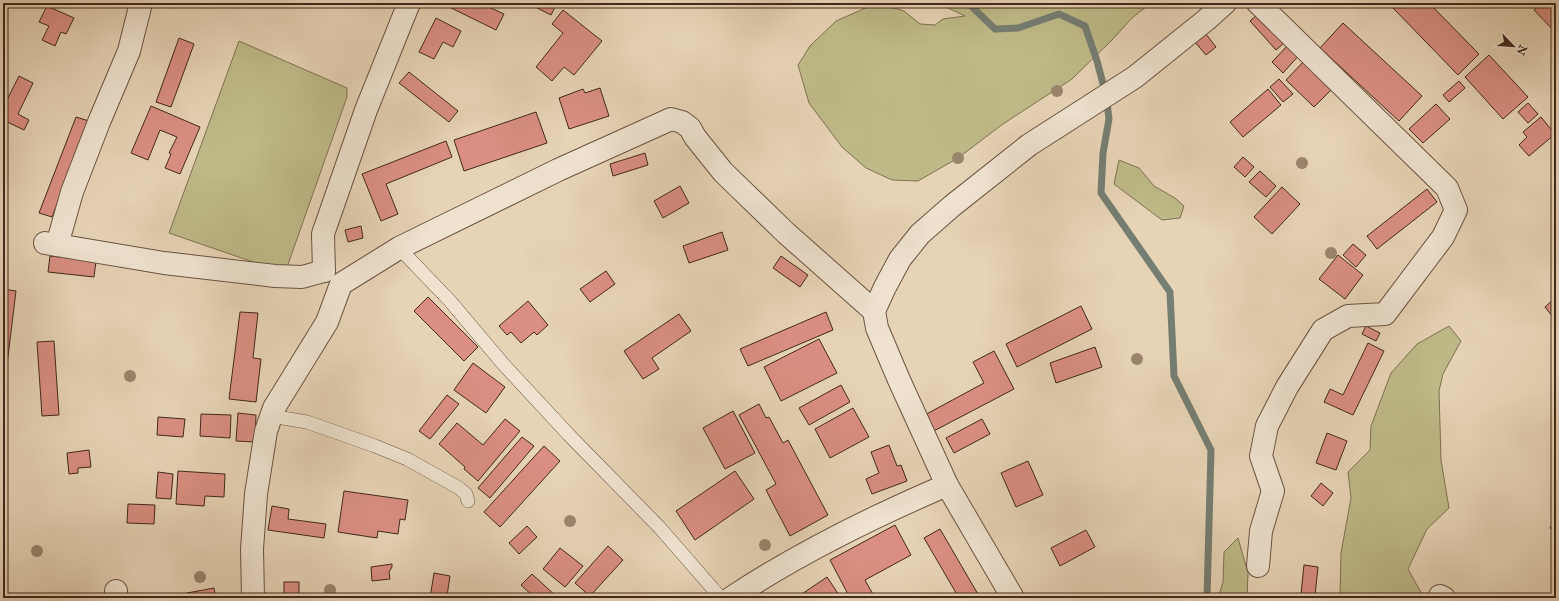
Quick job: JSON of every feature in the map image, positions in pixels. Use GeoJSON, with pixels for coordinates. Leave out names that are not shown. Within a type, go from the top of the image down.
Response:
{"type":"FeatureCollection","features":[{"type":"Feature","properties":{"kind":"street"},"geometry":{"type":"LineString","coordinates":[[141,3],[129,51],[98,122],[51,244],[164,263],[276,276],[302,277],[324,271]]}},
{"type":"Feature","properties":{"kind":"street"},"geometry":{"type":"LineString","coordinates":[[324,271],[323,234],[366,110],[410,3]]}},
{"type":"Feature","properties":{"kind":"street"},"geometry":{"type":"LineString","coordinates":[[1013,598],[947,485],[877,328],[874,311],[885,286],[900,259],[920,234],[1028,145],[1135,77],[1225,3]]}},
{"type":"Feature","properties":{"kind":"street"},"geometry":{"type":"LineString","coordinates":[[1258,3],[1447,188],[1456,210],[1443,237],[1385,314],[1348,316],[1323,330],[1286,387],[1267,426],[1261,456],[1273,491],[1261,531],[1258,566]]}},
{"type":"Feature","properties":{"kind":"street"},"geometry":{"type":"LineString","coordinates":[[253,598],[252,549],[256,494],[266,431],[274,408],[327,322],[341,284],[400,248],[558,170],[671,120],[682,122],[690,128],[695,137],[723,172],[786,234],[874,311]]}},
{"type":"Feature","properties":{"kind":"street"},"geometry":{"type":"LineString","coordinates":[[324,271],[341,284]]}},
{"type":"Feature","properties":{"kind":"street"},"geometry":{"type":"LineString","coordinates":[[731,598],[761,578],[835,538],[908,502],[947,485]]}},
{"type":"Feature","properties":{"kind":"lane"},"geometry":{"type":"LineString","coordinates":[[400,248],[450,301],[504,365],[568,434],[660,528],[721,598]]}},
{"type":"Feature","properties":{"kind":"lane"},"geometry":{"type":"LineString","coordinates":[[271,416],[307,422],[407,459],[459,488],[466,494],[468,501]]}},
{"type":"Feature","properties":{"kind":"shaded area"},"geometry":{"type":"Polygon","coordinates":[[[877,3],[904,11],[920,24],[935,25],[943,19],[965,16],[946,7],[944,3],[1151,3],[1132,18],[1072,79],[1003,124],[958,158],[918,181],[892,180],[866,168],[842,147],[809,103],[798,65],[810,46],[836,21],[877,3]]]}},
{"type":"Feature","properties":{"kind":"shaded area"},"geometry":{"type":"Polygon","coordinates":[[[239,41],[347,88],[347,97],[285,273],[169,233],[239,41]]]}},
{"type":"Feature","properties":{"kind":"shaded area"},"geometry":{"type":"Polygon","coordinates":[[[1119,160],[1139,168],[1154,186],[1175,198],[1184,206],[1180,218],[1162,220],[1114,184],[1119,160]]]}},
{"type":"Feature","properties":{"kind":"shaded area"},"geometry":{"type":"Polygon","coordinates":[[[1449,326],[1461,341],[1443,374],[1439,391],[1441,460],[1449,508],[1427,529],[1408,569],[1424,598],[1338,598],[1340,595],[1341,553],[1351,498],[1348,472],[1370,450],[1371,426],[1391,373],[1417,344],[1449,326]]]}},
{"type":"Feature","properties":{"kind":"shaded area"},"geometry":{"type":"Polygon","coordinates":[[[1238,538],[1248,573],[1247,598],[1218,598],[1223,582],[1224,552],[1238,538]]]}},
{"type":"Feature","properties":{"kind":"building"},"geometry":{"type":"Polygon","coordinates":[[[441,3],[480,3],[504,14],[496,30],[441,3]]]}},
{"type":"Feature","properties":{"kind":"building"},"geometry":{"type":"Polygon","coordinates":[[[539,3],[557,3],[551,15],[537,8],[539,3]]]}},
{"type":"Feature","properties":{"kind":"building"},"geometry":{"type":"Polygon","coordinates":[[[1398,3],[1429,3],[1479,54],[1458,75],[1393,8],[1398,3]]]}},
{"type":"Feature","properties":{"kind":"building"},"geometry":{"type":"Polygon","coordinates":[[[1541,3],[1556,3],[1556,33],[1534,10],[1541,3]]]}},
{"type":"Feature","properties":{"kind":"building"},"geometry":{"type":"Polygon","coordinates":[[[47,6],[74,18],[66,34],[61,32],[55,46],[42,40],[49,26],[39,22],[47,6]]]}},
{"type":"Feature","properties":{"kind":"building"},"geometry":{"type":"Polygon","coordinates":[[[563,10],[602,41],[574,75],[564,67],[552,81],[536,67],[563,33],[552,24],[563,10]]]}},
{"type":"Feature","properties":{"kind":"building"},"geometry":{"type":"Polygon","coordinates":[[[1258,14],[1284,43],[1276,50],[1250,21],[1258,14]]]}},
{"type":"Feature","properties":{"kind":"building"},"geometry":{"type":"Polygon","coordinates":[[[436,18],[461,31],[453,47],[443,42],[434,59],[419,52],[436,18]]]}},
{"type":"Feature","properties":{"kind":"building"},"geometry":{"type":"Polygon","coordinates":[[[1343,23],[1422,96],[1399,121],[1320,48],[1343,23]]]}},
{"type":"Feature","properties":{"kind":"building"},"geometry":{"type":"Polygon","coordinates":[[[1205,33],[1216,47],[1206,55],[1195,42],[1205,33]]]}},
{"type":"Feature","properties":{"kind":"building"},"geometry":{"type":"Polygon","coordinates":[[[179,38],[194,44],[171,107],[156,102],[179,38]]]}},
{"type":"Feature","properties":{"kind":"building"},"geometry":{"type":"Polygon","coordinates":[[[1290,43],[1301,53],[1283,73],[1272,62],[1290,43]]]}},
{"type":"Feature","properties":{"kind":"building"},"geometry":{"type":"Polygon","coordinates":[[[1489,55],[1528,97],[1503,119],[1465,77],[1489,55]]]}},
{"type":"Feature","properties":{"kind":"building"},"geometry":{"type":"Polygon","coordinates":[[[1306,59],[1334,87],[1314,107],[1286,80],[1306,59]]]}},
{"type":"Feature","properties":{"kind":"building"},"geometry":{"type":"Polygon","coordinates":[[[409,72],[458,111],[449,122],[399,83],[409,72]]]}},
{"type":"Feature","properties":{"kind":"building"},"geometry":{"type":"Polygon","coordinates":[[[19,76],[33,83],[18,114],[29,120],[24,130],[3,120],[3,108],[19,76]]]}},
{"type":"Feature","properties":{"kind":"building"},"geometry":{"type":"Polygon","coordinates":[[[1279,79],[1293,94],[1283,102],[1270,87],[1279,79]]]}},
{"type":"Feature","properties":{"kind":"building"},"geometry":{"type":"Polygon","coordinates":[[[1459,81],[1465,88],[1449,102],[1443,95],[1459,81]]]}},
{"type":"Feature","properties":{"kind":"building"},"geometry":{"type":"Polygon","coordinates":[[[600,88],[609,116],[569,129],[559,98],[583,89],[585,93],[600,88]]]}},
{"type":"Feature","properties":{"kind":"building"},"geometry":{"type":"Polygon","coordinates":[[[1268,89],[1281,105],[1243,137],[1230,122],[1268,89]]]}},
{"type":"Feature","properties":{"kind":"building"},"geometry":{"type":"Polygon","coordinates":[[[1528,103],[1538,114],[1528,123],[1518,112],[1528,103]]]}},
{"type":"Feature","properties":{"kind":"building"},"geometry":{"type":"Polygon","coordinates":[[[1436,104],[1450,119],[1423,143],[1409,129],[1436,104]]]}},
{"type":"Feature","properties":{"kind":"building"},"geometry":{"type":"Polygon","coordinates":[[[151,106],[200,127],[180,174],[165,168],[171,154],[169,153],[177,137],[160,130],[148,160],[131,153],[151,106]]]}},
{"type":"Feature","properties":{"kind":"building"},"geometry":{"type":"Polygon","coordinates":[[[536,112],[547,143],[464,171],[454,140],[536,112]]]}},
{"type":"Feature","properties":{"kind":"building"},"geometry":{"type":"Polygon","coordinates":[[[76,117],[89,121],[52,217],[39,213],[76,117]]]}},
{"type":"Feature","properties":{"kind":"building"},"geometry":{"type":"Polygon","coordinates":[[[1541,117],[1555,134],[1529,156],[1519,145],[1527,137],[1523,132],[1541,117]]]}},
{"type":"Feature","properties":{"kind":"building"},"geometry":{"type":"Polygon","coordinates":[[[446,141],[452,157],[386,184],[398,214],[381,221],[362,174],[446,141]]]}},
{"type":"Feature","properties":{"kind":"building"},"geometry":{"type":"Polygon","coordinates":[[[645,153],[648,165],[613,176],[610,164],[645,153]]]}},
{"type":"Feature","properties":{"kind":"building"},"geometry":{"type":"Polygon","coordinates":[[[1243,157],[1254,167],[1245,177],[1234,167],[1243,157]]]}},
{"type":"Feature","properties":{"kind":"building"},"geometry":{"type":"Polygon","coordinates":[[[1260,171],[1276,186],[1266,197],[1249,182],[1260,171]]]}},
{"type":"Feature","properties":{"kind":"building"},"geometry":{"type":"Polygon","coordinates":[[[680,186],[689,203],[663,218],[654,201],[680,186]]]}},
{"type":"Feature","properties":{"kind":"building"},"geometry":{"type":"Polygon","coordinates":[[[1282,187],[1300,204],[1272,234],[1254,217],[1282,187]]]}},
{"type":"Feature","properties":{"kind":"building"},"geometry":{"type":"Polygon","coordinates":[[[1427,189],[1437,202],[1377,249],[1367,236],[1427,189]]]}},
{"type":"Feature","properties":{"kind":"building"},"geometry":{"type":"Polygon","coordinates":[[[361,226],[363,238],[348,242],[345,230],[361,226]]]}},
{"type":"Feature","properties":{"kind":"building"},"geometry":{"type":"Polygon","coordinates":[[[722,232],[728,250],[689,263],[683,246],[722,232]]]}},
{"type":"Feature","properties":{"kind":"building"},"geometry":{"type":"Polygon","coordinates":[[[1353,244],[1366,255],[1356,267],[1343,255],[1353,244]]]}},
{"type":"Feature","properties":{"kind":"building"},"geometry":{"type":"Polygon","coordinates":[[[1338,255],[1363,275],[1345,299],[1319,279],[1338,255]]]}},
{"type":"Feature","properties":{"kind":"building"},"geometry":{"type":"Polygon","coordinates":[[[50,256],[96,261],[94,277],[48,272],[50,256]]]}},
{"type":"Feature","properties":{"kind":"building"},"geometry":{"type":"Polygon","coordinates":[[[781,256],[808,275],[800,287],[773,268],[781,256]]]}},
{"type":"Feature","properties":{"kind":"building"},"geometry":{"type":"Polygon","coordinates":[[[606,271],[615,284],[590,302],[580,289],[606,271]]]}},
{"type":"Feature","properties":{"kind":"building"},"geometry":{"type":"Polygon","coordinates":[[[3,289],[16,291],[5,381],[3,381],[3,289]]]}},
{"type":"Feature","properties":{"kind":"building"},"geometry":{"type":"Polygon","coordinates":[[[428,297],[478,347],[464,361],[414,311],[428,297]]]}},
{"type":"Feature","properties":{"kind":"building"},"geometry":{"type":"Polygon","coordinates":[[[1555,298],[1556,299],[1556,321],[1545,307],[1555,298]]]}},
{"type":"Feature","properties":{"kind":"building"},"geometry":{"type":"Polygon","coordinates":[[[528,301],[548,325],[537,335],[534,332],[521,343],[511,332],[507,335],[499,326],[528,301]]]}},
{"type":"Feature","properties":{"kind":"building"},"geometry":{"type":"Polygon","coordinates":[[[1081,306],[1092,329],[1017,367],[1006,344],[1081,306]]]}},
{"type":"Feature","properties":{"kind":"building"},"geometry":{"type":"Polygon","coordinates":[[[240,312],[258,313],[253,358],[261,359],[256,402],[229,399],[240,312]]]}},
{"type":"Feature","properties":{"kind":"building"},"geometry":{"type":"Polygon","coordinates":[[[826,312],[833,330],[748,366],[740,349],[826,312]]]}},
{"type":"Feature","properties":{"kind":"building"},"geometry":{"type":"Polygon","coordinates":[[[679,314],[691,331],[652,358],[659,369],[643,379],[624,351],[679,314]]]}},
{"type":"Feature","properties":{"kind":"building"},"geometry":{"type":"Polygon","coordinates":[[[1366,326],[1380,333],[1376,341],[1362,334],[1366,326]]]}},
{"type":"Feature","properties":{"kind":"building"},"geometry":{"type":"Polygon","coordinates":[[[819,339],[837,373],[781,401],[764,367],[819,339]]]}},
{"type":"Feature","properties":{"kind":"building"},"geometry":{"type":"Polygon","coordinates":[[[54,341],[59,415],[42,416],[37,342],[54,341]]]}},
{"type":"Feature","properties":{"kind":"building"},"geometry":{"type":"Polygon","coordinates":[[[1368,343],[1384,351],[1353,415],[1324,402],[1330,389],[1343,395],[1368,343]]]}},
{"type":"Feature","properties":{"kind":"building"},"geometry":{"type":"Polygon","coordinates":[[[1095,347],[1102,367],[1056,383],[1050,363],[1095,347]]]}},
{"type":"Feature","properties":{"kind":"building"},"geometry":{"type":"Polygon","coordinates":[[[994,351],[1014,389],[930,433],[921,417],[984,383],[973,362],[994,351]]]}},
{"type":"Feature","properties":{"kind":"building"},"geometry":{"type":"Polygon","coordinates":[[[473,363],[505,387],[486,413],[454,390],[473,363]]]}},
{"type":"Feature","properties":{"kind":"building"},"geometry":{"type":"Polygon","coordinates":[[[841,385],[850,402],[809,425],[799,408],[841,385]]]}},
{"type":"Feature","properties":{"kind":"building"},"geometry":{"type":"Polygon","coordinates":[[[447,395],[459,404],[430,439],[419,431],[447,395]]]}},
{"type":"Feature","properties":{"kind":"building"},"geometry":{"type":"Polygon","coordinates":[[[759,404],[766,418],[769,417],[783,443],[788,440],[828,515],[790,536],[766,490],[776,484],[739,415],[759,404]]]}},
{"type":"Feature","properties":{"kind":"building"},"geometry":{"type":"Polygon","coordinates":[[[853,408],[869,437],[830,458],[815,429],[853,408]]]}},
{"type":"Feature","properties":{"kind":"building"},"geometry":{"type":"Polygon","coordinates":[[[733,411],[755,453],[725,469],[703,428],[733,411]]]}},
{"type":"Feature","properties":{"kind":"building"},"geometry":{"type":"Polygon","coordinates":[[[238,413],[256,415],[255,442],[236,441],[238,413]]]}},
{"type":"Feature","properties":{"kind":"building"},"geometry":{"type":"Polygon","coordinates":[[[201,414],[231,415],[230,438],[200,436],[201,414]]]}},
{"type":"Feature","properties":{"kind":"building"},"geometry":{"type":"Polygon","coordinates":[[[158,417],[185,419],[183,437],[157,435],[158,417]]]}},
{"type":"Feature","properties":{"kind":"building"},"geometry":{"type":"Polygon","coordinates":[[[505,419],[520,431],[478,481],[464,469],[465,467],[439,444],[457,423],[483,445],[505,419]]]}},
{"type":"Feature","properties":{"kind":"building"},"geometry":{"type":"Polygon","coordinates":[[[982,419],[990,434],[954,453],[946,438],[982,419]]]}},
{"type":"Feature","properties":{"kind":"building"},"geometry":{"type":"Polygon","coordinates":[[[1327,433],[1347,441],[1336,470],[1316,463],[1327,433]]]}},
{"type":"Feature","properties":{"kind":"building"},"geometry":{"type":"Polygon","coordinates":[[[522,437],[534,446],[490,498],[478,488],[522,437]]]}},
{"type":"Feature","properties":{"kind":"building"},"geometry":{"type":"Polygon","coordinates":[[[889,445],[897,466],[901,465],[907,481],[872,494],[866,479],[879,473],[871,452],[889,445]]]}},
{"type":"Feature","properties":{"kind":"building"},"geometry":{"type":"Polygon","coordinates":[[[544,446],[560,461],[500,527],[484,512],[544,446]]]}},
{"type":"Feature","properties":{"kind":"building"},"geometry":{"type":"Polygon","coordinates":[[[89,450],[91,467],[78,468],[78,473],[69,474],[67,453],[89,450]]]}},
{"type":"Feature","properties":{"kind":"building"},"geometry":{"type":"Polygon","coordinates":[[[1028,461],[1043,495],[1016,507],[1001,473],[1028,461]]]}},
{"type":"Feature","properties":{"kind":"building"},"geometry":{"type":"Polygon","coordinates":[[[178,471],[225,474],[224,497],[205,496],[204,506],[176,504],[178,471]]]}},
{"type":"Feature","properties":{"kind":"building"},"geometry":{"type":"Polygon","coordinates":[[[735,471],[754,499],[695,540],[676,511],[735,471]]]}},
{"type":"Feature","properties":{"kind":"building"},"geometry":{"type":"Polygon","coordinates":[[[158,472],[173,474],[171,499],[156,498],[158,472]]]}},
{"type":"Feature","properties":{"kind":"building"},"geometry":{"type":"Polygon","coordinates":[[[1321,483],[1333,493],[1323,506],[1311,496],[1321,483]]]}},
{"type":"Feature","properties":{"kind":"building"},"geometry":{"type":"Polygon","coordinates":[[[344,491],[408,500],[405,520],[400,519],[398,534],[378,531],[377,538],[338,532],[344,491]]]}},
{"type":"Feature","properties":{"kind":"building"},"geometry":{"type":"Polygon","coordinates":[[[128,504],[155,505],[154,524],[127,523],[128,504]]]}},
{"type":"Feature","properties":{"kind":"building"},"geometry":{"type":"Polygon","coordinates":[[[272,506],[289,509],[288,519],[326,524],[324,538],[268,530],[272,506]]]}},
{"type":"Feature","properties":{"kind":"building"},"geometry":{"type":"Polygon","coordinates":[[[1556,518],[1556,533],[1550,528],[1556,518]]]}},
{"type":"Feature","properties":{"kind":"building"},"geometry":{"type":"Polygon","coordinates":[[[895,525],[911,555],[865,580],[875,598],[850,598],[830,560],[895,525]]]}},
{"type":"Feature","properties":{"kind":"building"},"geometry":{"type":"Polygon","coordinates":[[[527,526],[537,537],[519,554],[509,543],[527,526]]]}},
{"type":"Feature","properties":{"kind":"building"},"geometry":{"type":"Polygon","coordinates":[[[940,529],[979,596],[976,598],[959,598],[924,538],[940,529]]]}},
{"type":"Feature","properties":{"kind":"building"},"geometry":{"type":"Polygon","coordinates":[[[1086,530],[1095,547],[1060,566],[1051,548],[1086,530]]]}},
{"type":"Feature","properties":{"kind":"building"},"geometry":{"type":"Polygon","coordinates":[[[608,546],[623,560],[590,596],[575,583],[608,546]]]}},
{"type":"Feature","properties":{"kind":"building"},"geometry":{"type":"Polygon","coordinates":[[[560,548],[583,566],[565,587],[543,569],[560,548]]]}},
{"type":"Feature","properties":{"kind":"building"},"geometry":{"type":"Polygon","coordinates":[[[392,564],[389,572],[390,579],[372,581],[371,567],[392,564]]]}},
{"type":"Feature","properties":{"kind":"building"},"geometry":{"type":"Polygon","coordinates":[[[1304,565],[1318,567],[1315,596],[1301,594],[1304,565]]]}},
{"type":"Feature","properties":{"kind":"building"},"geometry":{"type":"Polygon","coordinates":[[[434,573],[450,576],[447,596],[460,598],[430,598],[434,573]]]}},
{"type":"Feature","properties":{"kind":"building"},"geometry":{"type":"Polygon","coordinates":[[[532,574],[558,598],[535,598],[521,585],[532,574]]]}},
{"type":"Feature","properties":{"kind":"building"},"geometry":{"type":"Polygon","coordinates":[[[827,577],[841,598],[796,598],[827,577]]]}},
{"type":"Feature","properties":{"kind":"building"},"geometry":{"type":"Polygon","coordinates":[[[284,582],[299,582],[299,598],[284,598],[284,582]]]}},
{"type":"Feature","properties":{"kind":"building"},"geometry":{"type":"Polygon","coordinates":[[[214,588],[216,598],[188,598],[187,593],[214,588]]]}},
{"type":"Feature","properties":{"kind":"building"},"geometry":{"type":"Polygon","coordinates":[[[179,594],[179,598],[161,598],[161,595],[179,594]]]}},
{"type":"Feature","properties":{"kind":"building"},"geometry":{"type":"Polygon","coordinates":[[[391,594],[391,598],[376,598],[375,595],[391,594]]]}},
{"type":"Feature","properties":{"kind":"waterway"},"geometry":{"type":"LineString","coordinates":[[968,3],[995,29],[1018,28],[1059,14],[1085,26],[1097,61],[1106,95],[1109,119],[1103,153],[1101,193],[1170,292],[1174,376],[1211,450],[1207,598]]}}]}
